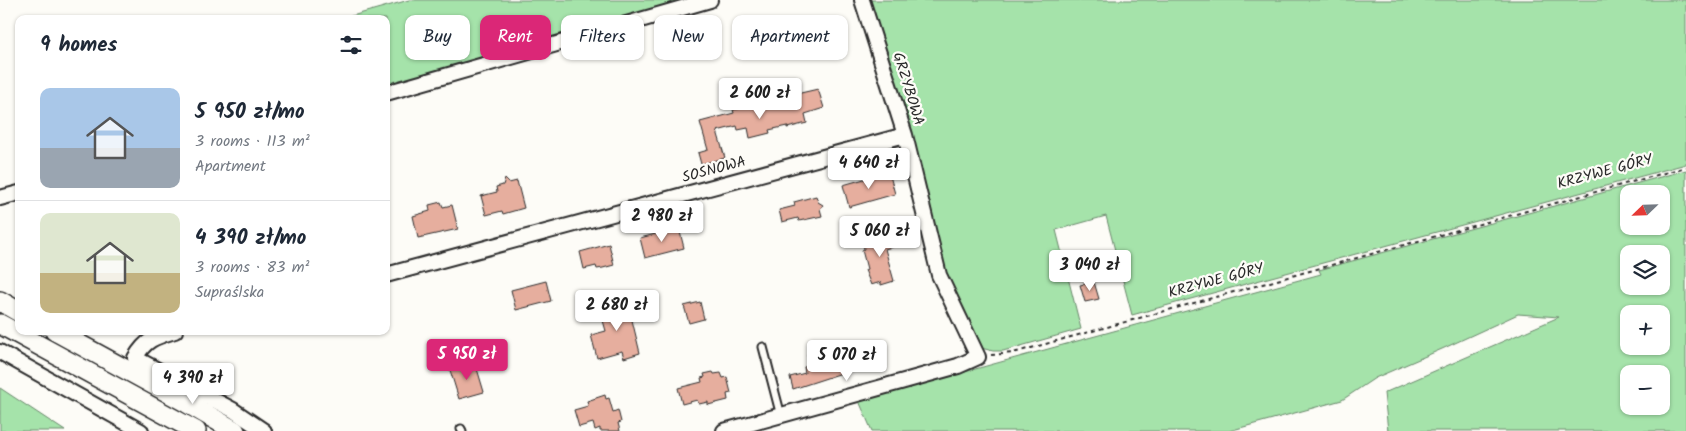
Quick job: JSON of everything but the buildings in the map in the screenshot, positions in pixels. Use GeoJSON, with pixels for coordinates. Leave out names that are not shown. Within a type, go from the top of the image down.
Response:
{"type":"FeatureCollection","features":[{"type":"Feature","properties":{"kind":"main road"},"geometry":{"type":"LineString","coordinates":[[0,302],[15,310]]}},
{"type":"Feature","properties":{"kind":"main road"},"geometry":{"type":"LineString","coordinates":[[0,324],[15,332]]}},
{"type":"Feature","properties":{"kind":"main road"},"geometry":{"type":"LineString","coordinates":[[20,335],[196,431]]}},
{"type":"Feature","properties":{"kind":"main road"},"geometry":{"type":"LineString","coordinates":[[62,335],[235,431]]}},
{"type":"Feature","properties":{"kind":"street"},"geometry":{"type":"LineString","coordinates":[[390,92],[710,0]]}},
{"type":"Feature","properties":{"kind":"street","name":"GRZYBOWA"},"geometry":{"type":"LineString","coordinates":[[862,0],[905,135],[939,275],[978,357]]}},
{"type":"Feature","properties":{"kind":"street","name":"SOSNOWA"},"geometry":{"type":"LineString","coordinates":[[390,274],[905,135]]}},
{"type":"Feature","properties":{"kind":"street"},"geometry":{"type":"LineString","coordinates":[[0,198],[15,194]]}},
{"type":"Feature","properties":{"kind":"street"},"geometry":{"type":"LineString","coordinates":[[161,335],[147,342],[135,358],[233,410],[264,431]]}},
{"type":"Feature","properties":{"kind":"street"},"geometry":{"type":"LineString","coordinates":[[0,352],[140,431]]}},
{"type":"Feature","properties":{"kind":"street"},"geometry":{"type":"LineString","coordinates":[[724,431],[958,366],[978,357]]}},
{"type":"Feature","properties":{"kind":"lane"},"geometry":{"type":"LineString","coordinates":[[764,347],[781,416]]}},
{"type":"Feature","properties":{"kind":"path","name":"KRZYWE GÓRY"},"geometry":{"type":"LineString","coordinates":[[978,357],[1013,353],[1686,167]]}},
{"type":"Feature","properties":{"kind":"green space"},"geometry":{"type":"Polygon","coordinates":[[[409,0],[698,0],[644,15],[561,15],[561,38],[551,41],[551,15],[480,15],[480,60],[390,85],[390,15],[355,15],[409,0]]]}},
{"type":"Feature","properties":{"kind":"green space"},"geometry":{"type":"Polygon","coordinates":[[[869,0],[1686,0],[1686,164],[1132,315],[1106,216],[1056,230],[1081,329],[1003,351],[993,351],[981,348],[949,287],[898,89],[869,0]]]}},
{"type":"Feature","properties":{"kind":"green space"},"geometry":{"type":"Polygon","coordinates":[[[1686,170],[1686,431],[1388,431],[1384,393],[1559,317],[1518,314],[1375,378],[1342,400],[1229,431],[872,431],[859,401],[1321,274],[1319,270],[1620,188],[1620,235],[1670,235],[1670,185],[1631,185],[1686,170]]]}},
{"type":"Feature","properties":{"kind":"green space"},"geometry":{"type":"Polygon","coordinates":[[[0,388],[65,431],[0,431],[0,388]]]}}]}
